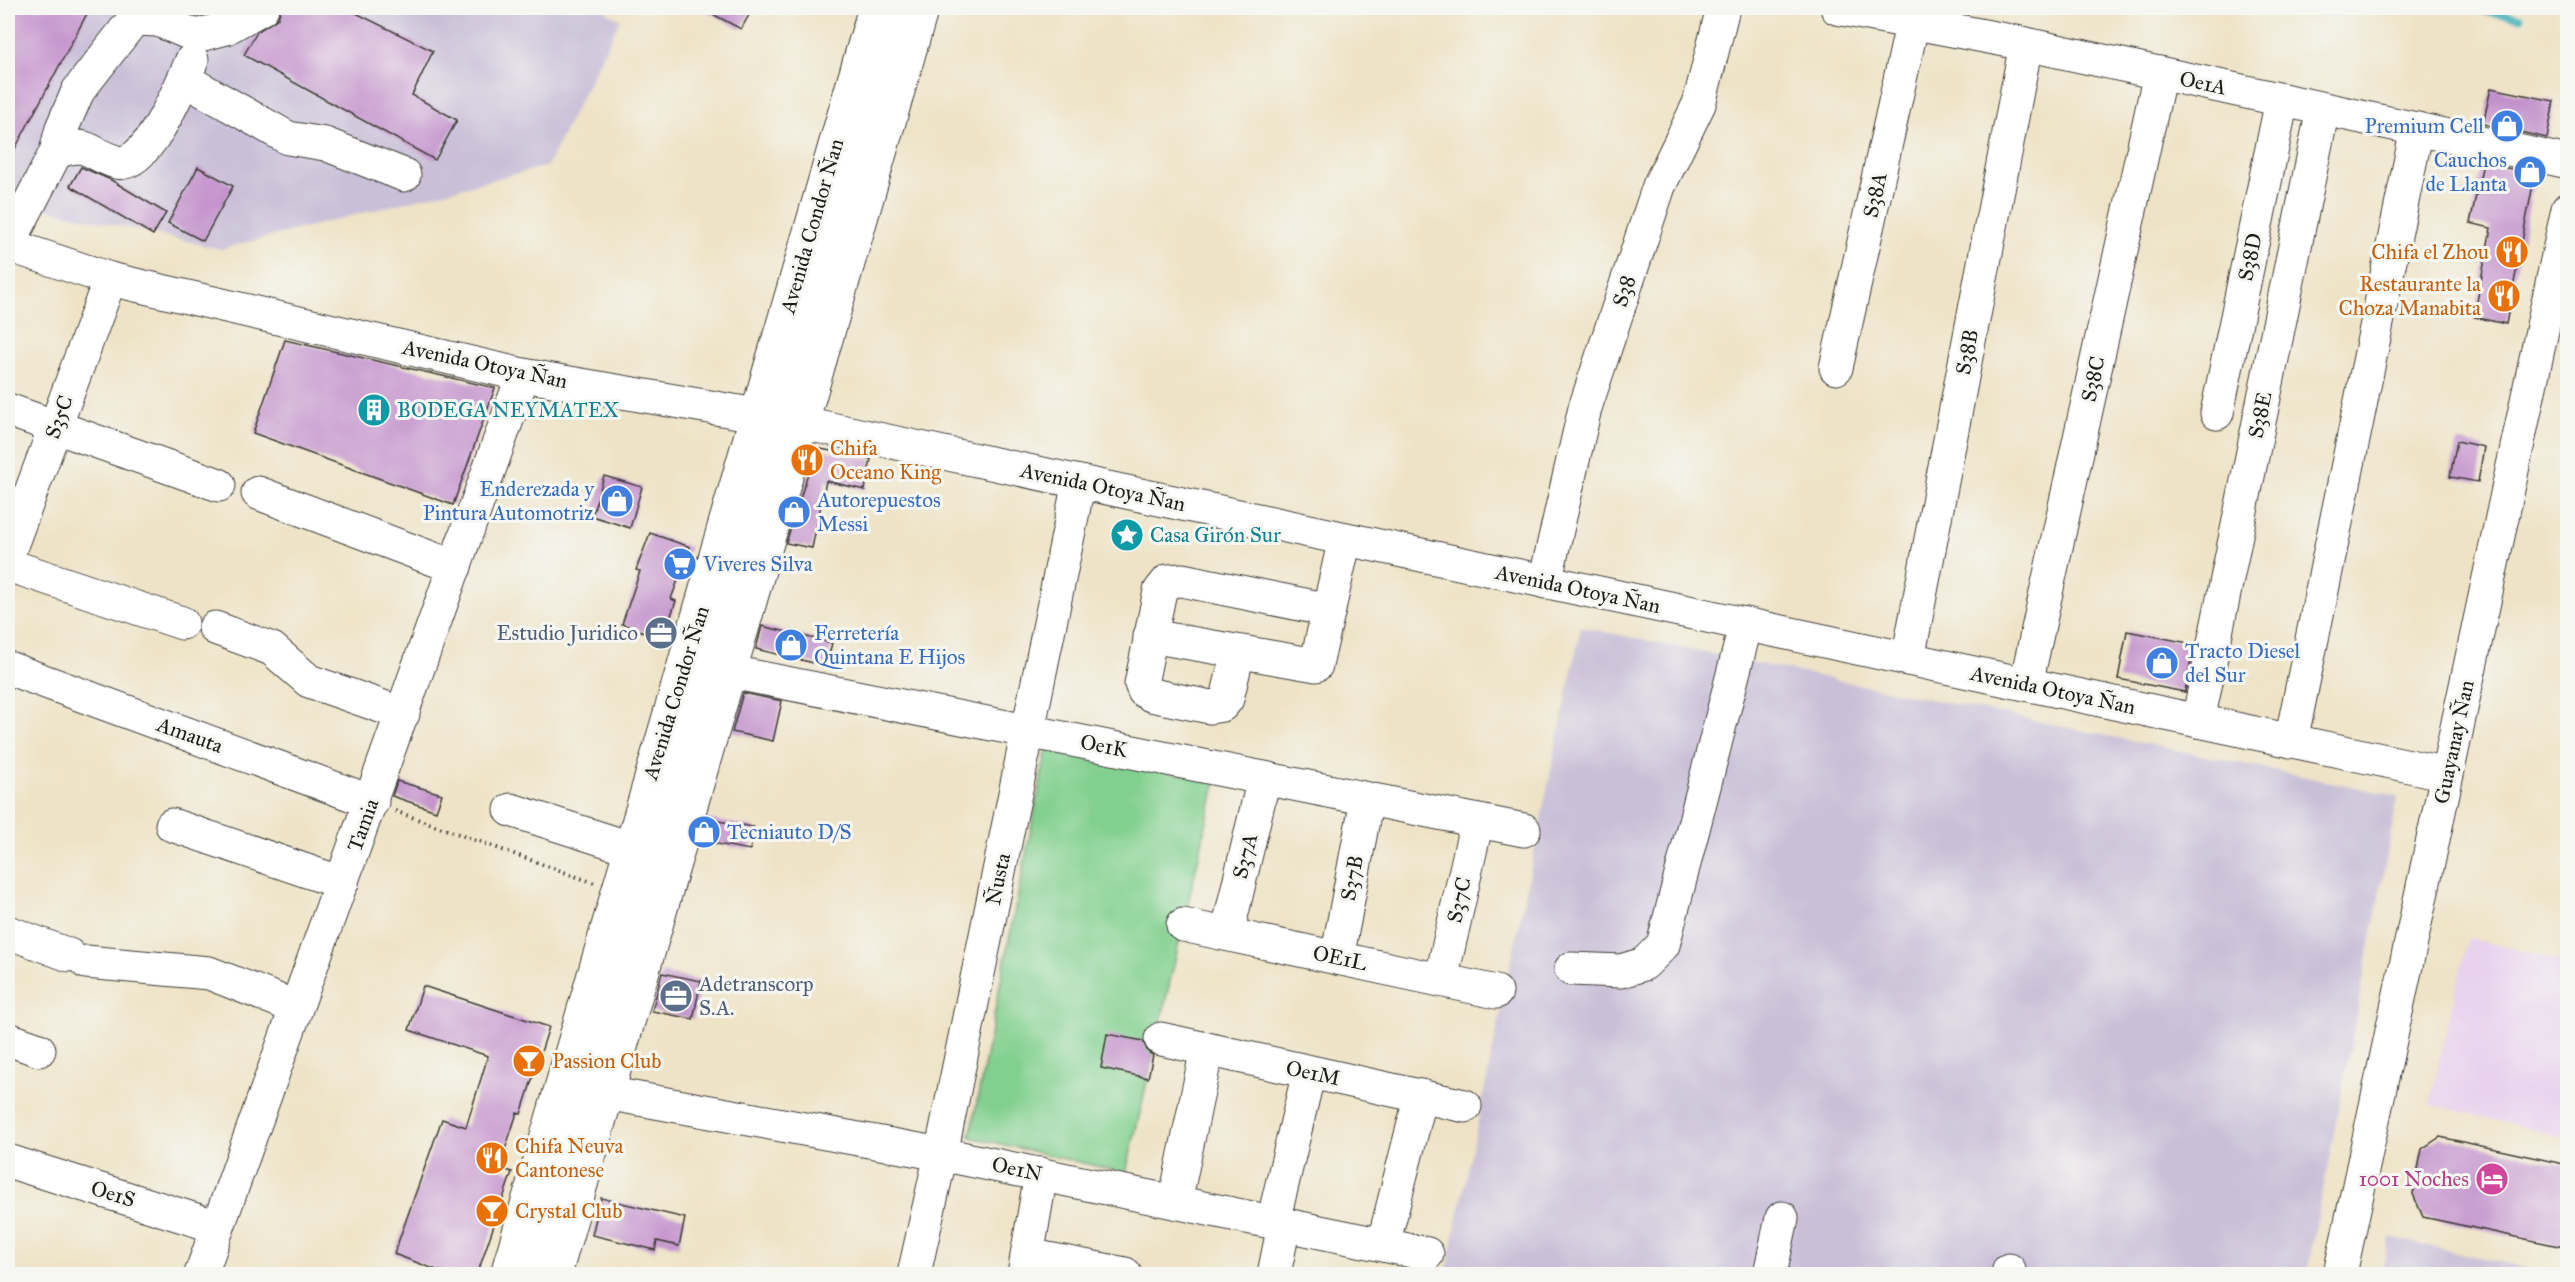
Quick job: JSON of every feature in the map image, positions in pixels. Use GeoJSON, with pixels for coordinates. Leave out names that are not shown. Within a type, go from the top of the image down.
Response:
{"type":"FeatureCollection","features":[{"type":"Feature","properties":{"kind":"street"},"geometry":{"type":"LineString","coordinates":[[8,245],[56,152],[62,128],[78,91],[134,19],[158,20],[196,36],[226,28],[262,8]]}},
{"type":"Feature","properties":{"kind":"street","name":"Avenida Condor Ñan"},"geometry":{"type":"LineString","coordinates":[[555,1275],[606,1093],[731,672],[782,419],[875,8]]}},
{"type":"Feature","properties":{"kind":"street"},"geometry":{"type":"LineString","coordinates":[[525,1275],[564,1163],[900,8]]}},
{"type":"Feature","properties":{"kind":"street","name":"Avenida Condor Ñan"},"geometry":{"type":"LineString","coordinates":[[507,1275],[630,848],[782,419],[922,8]]}},
{"type":"Feature","properties":{"kind":"street","name":"S38"},"geometry":{"type":"LineString","coordinates":[[1545,582],[1585,408],[1659,186],[1699,104],[1723,8]]}},
{"type":"Feature","properties":{"kind":"street","name":"Oe1A"},"geometry":{"type":"LineString","coordinates":[[1837,8],[2026,44],[2568,162]]}},
{"type":"Feature","properties":{"kind":"street","name":"S38A"},"geometry":{"type":"LineString","coordinates":[[1836,368],[1913,21]]}},
{"type":"Feature","properties":{"kind":"street"},"geometry":{"type":"LineString","coordinates":[[56,152],[79,146],[120,163],[133,159],[146,148],[185,80],[199,45],[196,36]]}},
{"type":"Feature","properties":{"kind":"street","name":"S38B"},"geometry":{"type":"LineString","coordinates":[[1908,659],[2026,44]]}},
{"type":"Feature","properties":{"kind":"street","name":"S38C"},"geometry":{"type":"LineString","coordinates":[[2026,684],[2160,73]]}},
{"type":"Feature","properties":{"kind":"street"},"geometry":{"type":"LineString","coordinates":[[185,80],[288,138],[325,144],[404,175]]}},
{"type":"Feature","properties":{"kind":"street","name":"S38D"},"geometry":{"type":"LineString","coordinates":[[2217,413],[2282,100]]}},
{"type":"Feature","properties":{"kind":"street","name":"S38E"},"geometry":{"type":"LineString","coordinates":[[2198,721],[2322,109]]}},
{"type":"Feature","properties":{"kind":"street"},"geometry":{"type":"LineString","coordinates":[[2290,741],[2417,129]]}},
{"type":"Feature","properties":{"kind":"street","name":"Guayanay Ñan"},"geometry":{"type":"LineString","coordinates":[[2340,1275],[2568,209]]}},
{"type":"Feature","properties":{"kind":"street","name":"Avenida Otoya Ñan"},"geometry":{"type":"LineString","coordinates":[[8,245],[110,279],[523,375],[782,419],[2447,774]]}},
{"type":"Feature","properties":{"kind":"street","name":"S35C"},"geometry":{"type":"LineString","coordinates":[[8,554],[110,279]]}},
{"type":"Feature","properties":{"kind":"street","name":"Tamia"},"geometry":{"type":"LineString","coordinates":[[201,1275],[523,375]]}},
{"type":"Feature","properties":{"kind":"street"},"geometry":{"type":"LineString","coordinates":[[8,410],[219,485]]}},
{"type":"Feature","properties":{"kind":"street","name":"Ñusta"},"geometry":{"type":"LineString","coordinates":[[914,1275],[1079,482]]}},
{"type":"Feature","properties":{"kind":"street"},"geometry":{"type":"LineString","coordinates":[[258,493],[455,567]]}},
{"type":"Feature","properties":{"kind":"street"},"geometry":{"type":"LineString","coordinates":[[1150,636],[1316,665],[1345,538]]}},
{"type":"Feature","properties":{"kind":"street"},"geometry":{"type":"LineString","coordinates":[[8,565],[182,622]]}},
{"type":"Feature","properties":{"kind":"street"},"geometry":{"type":"LineString","coordinates":[[1238,652],[1227,699],[1222,705],[1210,707],[1143,691],[1141,684],[1160,591],[1168,581],[1182,580],[1329,610]]}},
{"type":"Feature","properties":{"kind":"street"},"geometry":{"type":"LineString","coordinates":[[1571,969],[1621,971],[1644,964],[1663,945],[1746,624]]}},
{"type":"Feature","properties":{"kind":"street"},"geometry":{"type":"LineString","coordinates":[[215,628],[272,649],[309,681],[403,714]]}},
{"type":"Feature","properties":{"kind":"street","name":"Amauta"},"geometry":{"type":"LineString","coordinates":[[8,668],[372,802]]}},
{"type":"Feature","properties":{"kind":"street","name":"Oe1K"},"geometry":{"type":"LineString","coordinates":[[731,672],[1367,799],[1484,817],[1524,830]]}},
{"type":"Feature","properties":{"kind":"street","name":"S37A"},"geometry":{"type":"LineString","coordinates":[[1227,934],[1264,778]]}},
{"type":"Feature","properties":{"kind":"street","name":"S37B"},"geometry":{"type":"LineString","coordinates":[[1337,958],[1367,799]]}},
{"type":"Feature","properties":{"kind":"street"},"geometry":{"type":"LineString","coordinates":[[511,810],[630,848]]}},
{"type":"Feature","properties":{"kind":"street","name":"S37C"},"geometry":{"type":"LineString","coordinates":[[1441,980],[1484,817]]}},
{"type":"Feature","properties":{"kind":"street"},"geometry":{"type":"LineString","coordinates":[[172,825],[342,883]]}},
{"type":"Feature","properties":{"kind":"street","name":"OE1L"},"geometry":{"type":"LineString","coordinates":[[1183,925],[1496,992]]}},
{"type":"Feature","properties":{"kind":"street"},"geometry":{"type":"LineString","coordinates":[[8,932],[77,959],[209,973],[295,1007]]}},
{"type":"Feature","properties":{"kind":"street"},"geometry":{"type":"LineString","coordinates":[[8,1039],[39,1050]]}},
{"type":"Feature","properties":{"kind":"street","name":"Oe1M"},"geometry":{"type":"LineString","coordinates":[[1161,1040],[1465,1106]]}},
{"type":"Feature","properties":{"kind":"street"},"geometry":{"type":"LineString","coordinates":[[1175,1202],[1207,1049]]}},
{"type":"Feature","properties":{"kind":"street"},"geometry":{"type":"LineString","coordinates":[[1274,1275],[1278,1223],[1309,1072]]}},
{"type":"Feature","properties":{"kind":"street","name":"Oe1N"},"geometry":{"type":"LineString","coordinates":[[606,1093],[1041,1174],[1278,1223],[1407,1256]]}},
{"type":"Feature","properties":{"kind":"street"},"geometry":{"type":"LineString","coordinates":[[1407,1256],[1421,1096]]}},
{"type":"Feature","properties":{"kind":"street","name":"Oe1S"},"geometry":{"type":"LineString","coordinates":[[8,1161],[218,1227]]}},
{"type":"Feature","properties":{"kind":"street"},"geometry":{"type":"LineString","coordinates":[[540,1275],[564,1163]]}},
{"type":"Feature","properties":{"kind":"street"},"geometry":{"type":"LineString","coordinates":[[1041,1174],[1025,1265],[1125,1275]]}},
{"type":"Feature","properties":{"kind":"street"},"geometry":{"type":"LineString","coordinates":[[1770,1275],[1782,1218]]}},
{"type":"Feature","properties":{"kind":"path"},"geometry":{"type":"LineString","coordinates":[[372,802],[617,891]]}},
{"type":"Feature","properties":{"kind":"shaded area"},"geometry":{"type":"Polygon","coordinates":[[[8,8],[600,8],[620,20],[547,166],[221,249],[42,208],[8,193],[8,8]]]}},
{"type":"Feature","properties":{"kind":"shaded area"},"geometry":{"type":"Polygon","coordinates":[[[1581,627],[2398,796],[2307,1274],[1446,1274],[1581,627]]]}},
{"type":"Feature","properties":{"kind":"shaded area"},"geometry":{"type":"Polygon","coordinates":[[[2468,938],[2567,962],[2567,1138],[2429,1104],[2468,938]]]}},
{"type":"Feature","properties":{"kind":"shaded area"},"geometry":{"type":"Polygon","coordinates":[[[2390,1237],[2552,1274],[2381,1274],[2390,1237]]]}},
{"type":"Feature","properties":{"kind":"green space"},"geometry":{"type":"Polygon","coordinates":[[[1047,748],[1216,781],[1126,1173],[970,1137],[1047,748]]]}},
{"type":"Feature","properties":{"kind":"building"},"geometry":{"type":"Polygon","coordinates":[[[8,8],[90,8],[8,162],[8,8]]]}},
{"type":"Feature","properties":{"kind":"building"},"geometry":{"type":"Polygon","coordinates":[[[281,8],[346,8],[433,51],[412,95],[457,120],[435,160],[244,55],[257,32],[278,18],[281,8]]]}},
{"type":"Feature","properties":{"kind":"building"},"geometry":{"type":"Polygon","coordinates":[[[701,8],[753,8],[741,29],[701,8]]]}},
{"type":"Feature","properties":{"kind":"building"},"geometry":{"type":"Polygon","coordinates":[[[2491,88],[2554,101],[2547,138],[2483,124],[2491,88]]]}},
{"type":"Feature","properties":{"kind":"building"},"geometry":{"type":"Polygon","coordinates":[[[2483,163],[2535,174],[2506,324],[2474,317],[2491,228],[2470,223],[2483,163]]]}},
{"type":"Feature","properties":{"kind":"building"},"geometry":{"type":"Polygon","coordinates":[[[81,167],[111,180],[166,213],[153,235],[70,186],[81,167]]]}},
{"type":"Feature","properties":{"kind":"building"},"geometry":{"type":"Polygon","coordinates":[[[198,167],[233,186],[203,241],[168,223],[198,167]]]}},
{"type":"Feature","properties":{"kind":"building","name":"BODEGA NEYMATEX"},"geometry":{"type":"Polygon","coordinates":[[[285,340],[495,388],[453,505],[253,433],[285,340]]]}},
{"type":"Feature","properties":{"kind":"building"},"geometry":{"type":"Polygon","coordinates":[[[2457,441],[2484,447],[2478,482],[2450,477],[2457,441]]]}},
{"type":"Feature","properties":{"kind":"building"},"geometry":{"type":"Polygon","coordinates":[[[816,448],[871,459],[865,490],[826,481],[812,548],[786,543],[816,448]]]}},
{"type":"Feature","properties":{"kind":"building","name":"Enderezada y Pintura Automotriz"},"geometry":{"type":"Polygon","coordinates":[[[604,476],[642,487],[630,528],[592,516],[604,476]]]}},
{"type":"Feature","properties":{"kind":"building"},"geometry":{"type":"Polygon","coordinates":[[[650,533],[690,547],[671,599],[676,601],[663,639],[622,624],[640,571],[636,570],[650,533]]]}},
{"type":"Feature","properties":{"kind":"building","name":"Ferretería Quintana E Hijos"},"geometry":{"type":"Polygon","coordinates":[[[762,626],[832,643],[826,666],[756,649],[762,626]]]}},
{"type":"Feature","properties":{"kind":"building","name":"Tracto Diesel del Sur"},"geometry":{"type":"Polygon","coordinates":[[[2127,631],[2194,644],[2185,692],[2118,679],[2127,631]]]}},
{"type":"Feature","properties":{"kind":"building"},"geometry":{"type":"Polygon","coordinates":[[[743,693],[782,701],[773,741],[732,732],[743,693]]]}},
{"type":"Feature","properties":{"kind":"building"},"geometry":{"type":"Polygon","coordinates":[[[397,781],[442,794],[436,811],[392,796],[397,781]]]}},
{"type":"Feature","properties":{"kind":"building"},"geometry":{"type":"Polygon","coordinates":[[[706,819],[754,827],[750,850],[700,841],[706,819]]]}},
{"type":"Feature","properties":{"kind":"building","name":"Adetranscorp S.A."},"geometry":{"type":"Polygon","coordinates":[[[662,973],[701,981],[693,1019],[652,1011],[662,973]]]}},
{"type":"Feature","properties":{"kind":"building"},"geometry":{"type":"Polygon","coordinates":[[[423,986],[549,1027],[521,1114],[517,1113],[499,1168],[512,1172],[477,1275],[450,1275],[394,1254],[442,1119],[466,1127],[488,1056],[409,1030],[423,986]]]}},
{"type":"Feature","properties":{"kind":"building"},"geometry":{"type":"Polygon","coordinates":[[[1107,1034],[1143,1041],[1148,1052],[1153,1055],[1148,1078],[1101,1068],[1107,1034]]]}},
{"type":"Feature","properties":{"kind":"building","name":"1001 Noches"},"geometry":{"type":"Polygon","coordinates":[[[2440,1137],[2568,1165],[2568,1248],[2423,1217],[2413,1194],[2422,1149],[2440,1137]]]}},
{"type":"Feature","properties":{"kind":"building"},"geometry":{"type":"Polygon","coordinates":[[[601,1198],[685,1218],[679,1246],[657,1241],[655,1250],[592,1235],[601,1198]]]}},
{"type":"Feature","properties":{"kind":"waterway"},"geometry":{"type":"LineString","coordinates":[[2465,8],[2521,18]]}},
{"type":"Feature","properties":{"kind":"place","name":"Premium Cell"},"geometry":{"type":"Point","coordinates":[2507,126]}},
{"type":"Feature","properties":{"kind":"place","name":"Cauchos de Llanta"},"geometry":{"type":"Point","coordinates":[2530,172]}},
{"type":"Feature","properties":{"kind":"place","name":"Chifa el Zhou"},"geometry":{"type":"Point","coordinates":[2512,252]}},
{"type":"Feature","properties":{"kind":"place","name":"Restaurante la Choza Manabita"},"geometry":{"type":"Point","coordinates":[2504,296]}},
{"type":"Feature","properties":{"kind":"place","name":"BODEGA NEYMATEX"},"geometry":{"type":"Point","coordinates":[374,410]}},
{"type":"Feature","properties":{"kind":"place","name":"Chifa Oceano King"},"geometry":{"type":"Point","coordinates":[807,460]}},
{"type":"Feature","properties":{"kind":"place","name":"Enderezada y Pintura Automotriz"},"geometry":{"type":"Point","coordinates":[617,501]}},
{"type":"Feature","properties":{"kind":"place","name":"Autorepuestos Messi"},"geometry":{"type":"Point","coordinates":[794,512]}},
{"type":"Feature","properties":{"kind":"place","name":"Casa Girón Sur"},"geometry":{"type":"Point","coordinates":[1127,535]}},
{"type":"Feature","properties":{"kind":"place","name":"Viveres Silva"},"geometry":{"type":"Point","coordinates":[680,564]}},
{"type":"Feature","properties":{"kind":"place","name":"Estudio Juridico"},"geometry":{"type":"Point","coordinates":[661,633]}},
{"type":"Feature","properties":{"kind":"place","name":"Ferretería Quintana E Hijos"},"geometry":{"type":"Point","coordinates":[791,645]}},
{"type":"Feature","properties":{"kind":"place","name":"Tracto Diesel del Sur"},"geometry":{"type":"Point","coordinates":[2162,663]}},
{"type":"Feature","properties":{"kind":"place","name":"Tecniauto D/S"},"geometry":{"type":"Point","coordinates":[704,832]}},
{"type":"Feature","properties":{"kind":"place","name":"Adetranscorp S.A."},"geometry":{"type":"Point","coordinates":[676,996]}},
{"type":"Feature","properties":{"kind":"place","name":"Passion Club"},"geometry":{"type":"Point","coordinates":[529,1061]}},
{"type":"Feature","properties":{"kind":"place","name":"Chifa Neuva Cantonese"},"geometry":{"type":"Point","coordinates":[492,1158]}},
{"type":"Feature","properties":{"kind":"place","name":"1001 Noches"},"geometry":{"type":"Point","coordinates":[2492,1179]}},
{"type":"Feature","properties":{"kind":"place","name":"Crystal Club"},"geometry":{"type":"Point","coordinates":[492,1211]}}]}
